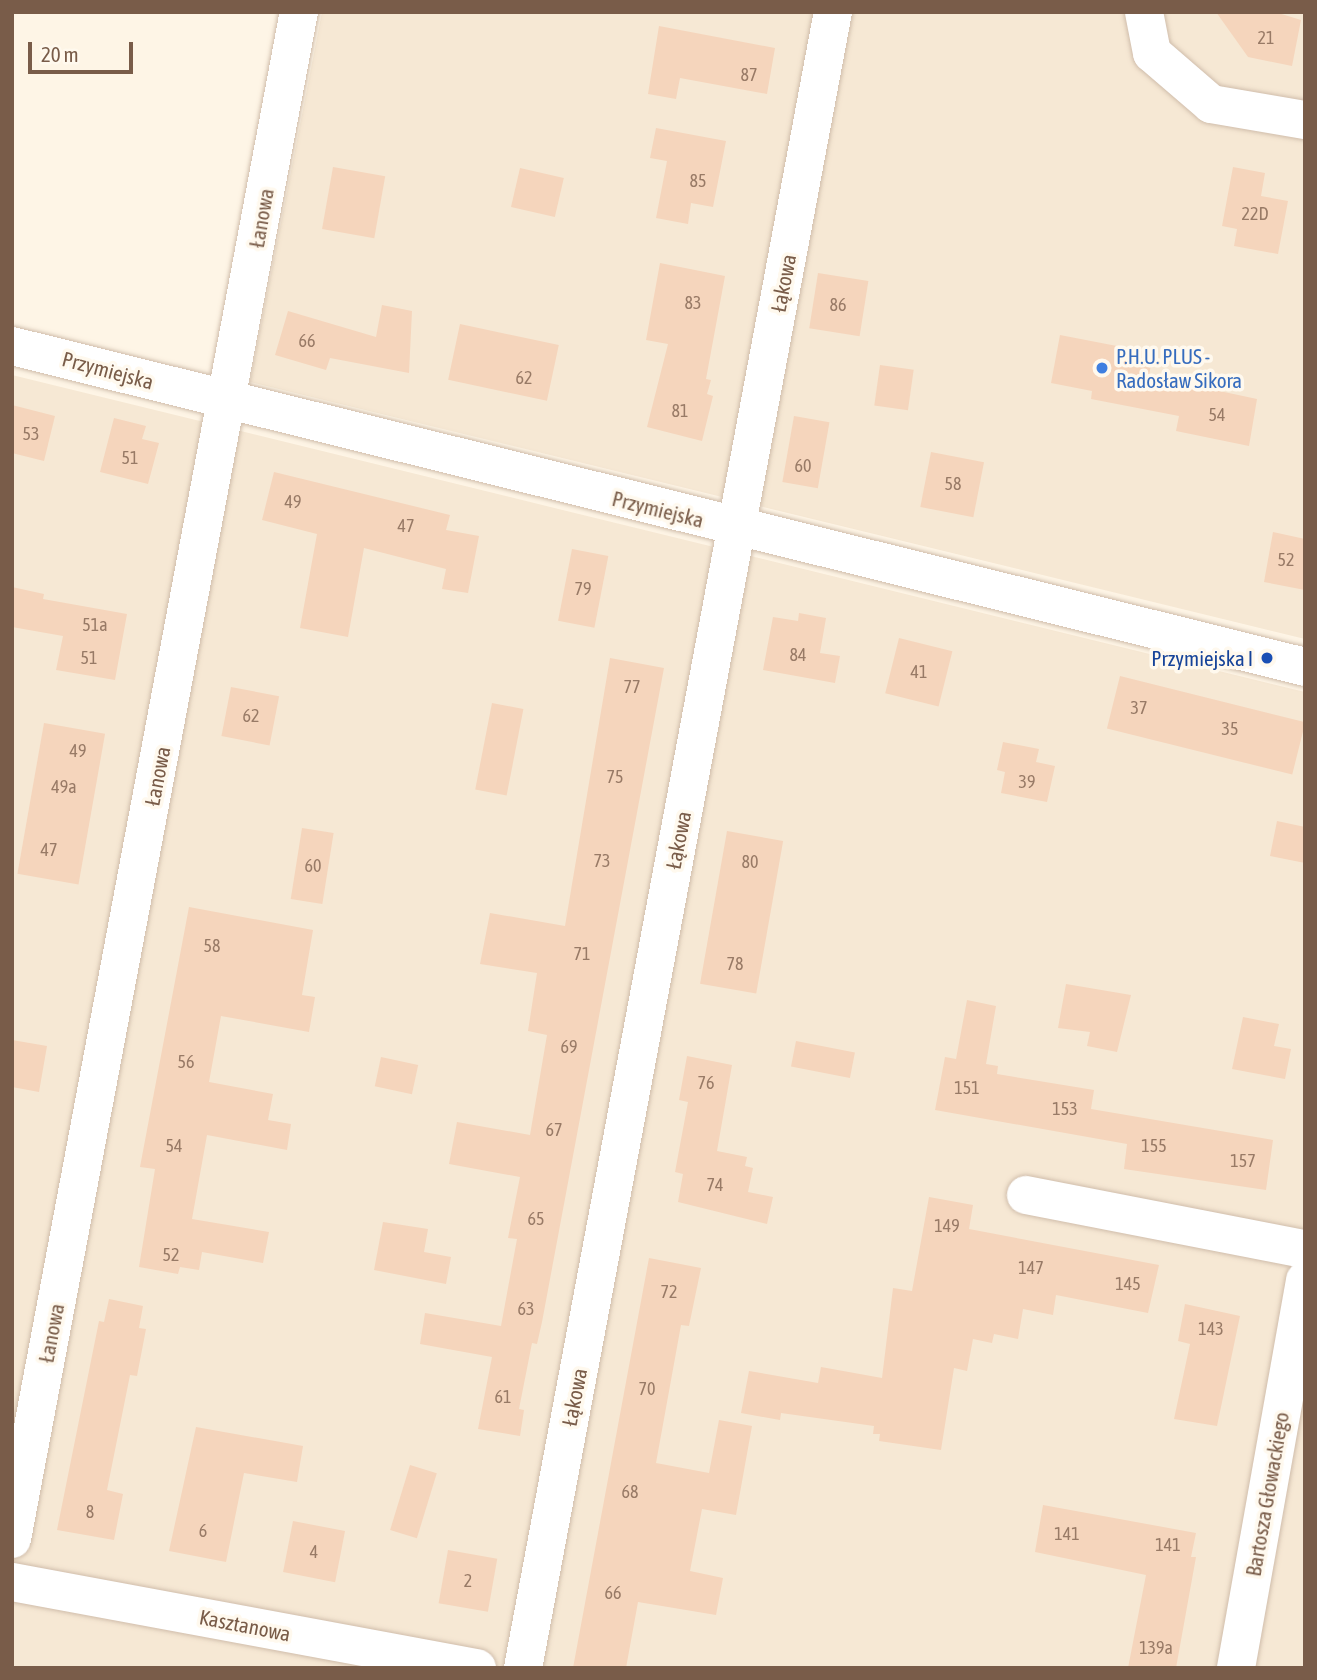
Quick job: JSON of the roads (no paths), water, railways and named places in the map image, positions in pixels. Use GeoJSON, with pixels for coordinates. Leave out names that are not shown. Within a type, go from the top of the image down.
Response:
{"type":"FeatureCollection","features":[{"type":"Feature","properties":{"kind":"street","name":"Łanowa"},"geometry":{"type":"LineString","coordinates":[[12,1539],[299,12]]}},
{"type":"Feature","properties":{"kind":"street","name":"Łąkowa"},"geometry":{"type":"LineString","coordinates":[[523,1668],[833,12]]}},
{"type":"Feature","properties":{"kind":"street"},"geometry":{"type":"LineString","coordinates":[[1144,12],[1152,53],[1211,104],[1305,120]]}},
{"type":"Feature","properties":{"kind":"street","name":"Przymiejska"},"geometry":{"type":"LineString","coordinates":[[12,346],[737,529],[1305,667]]}},
{"type":"Feature","properties":{"kind":"street"},"geometry":{"type":"LineString","coordinates":[[1026,1195],[1305,1249]]}},
{"type":"Feature","properties":{"kind":"street","name":"Bartosza Głowackiego"},"geometry":{"type":"LineString","coordinates":[[1236,1668],[1305,1280]]}},
{"type":"Feature","properties":{"kind":"street","name":"Kasztanowa"},"geometry":{"type":"LineString","coordinates":[[12,1581],[477,1668]]}},
{"type":"Feature","properties":{"kind":"place","name":"P.H.U. PLUS - Radosław Sikora"},"geometry":{"type":"Point","coordinates":[1102,368]}},
{"type":"Feature","properties":{"kind":"place","name":"Przymiejska I"},"geometry":{"type":"Point","coordinates":[1267,658]}}]}
